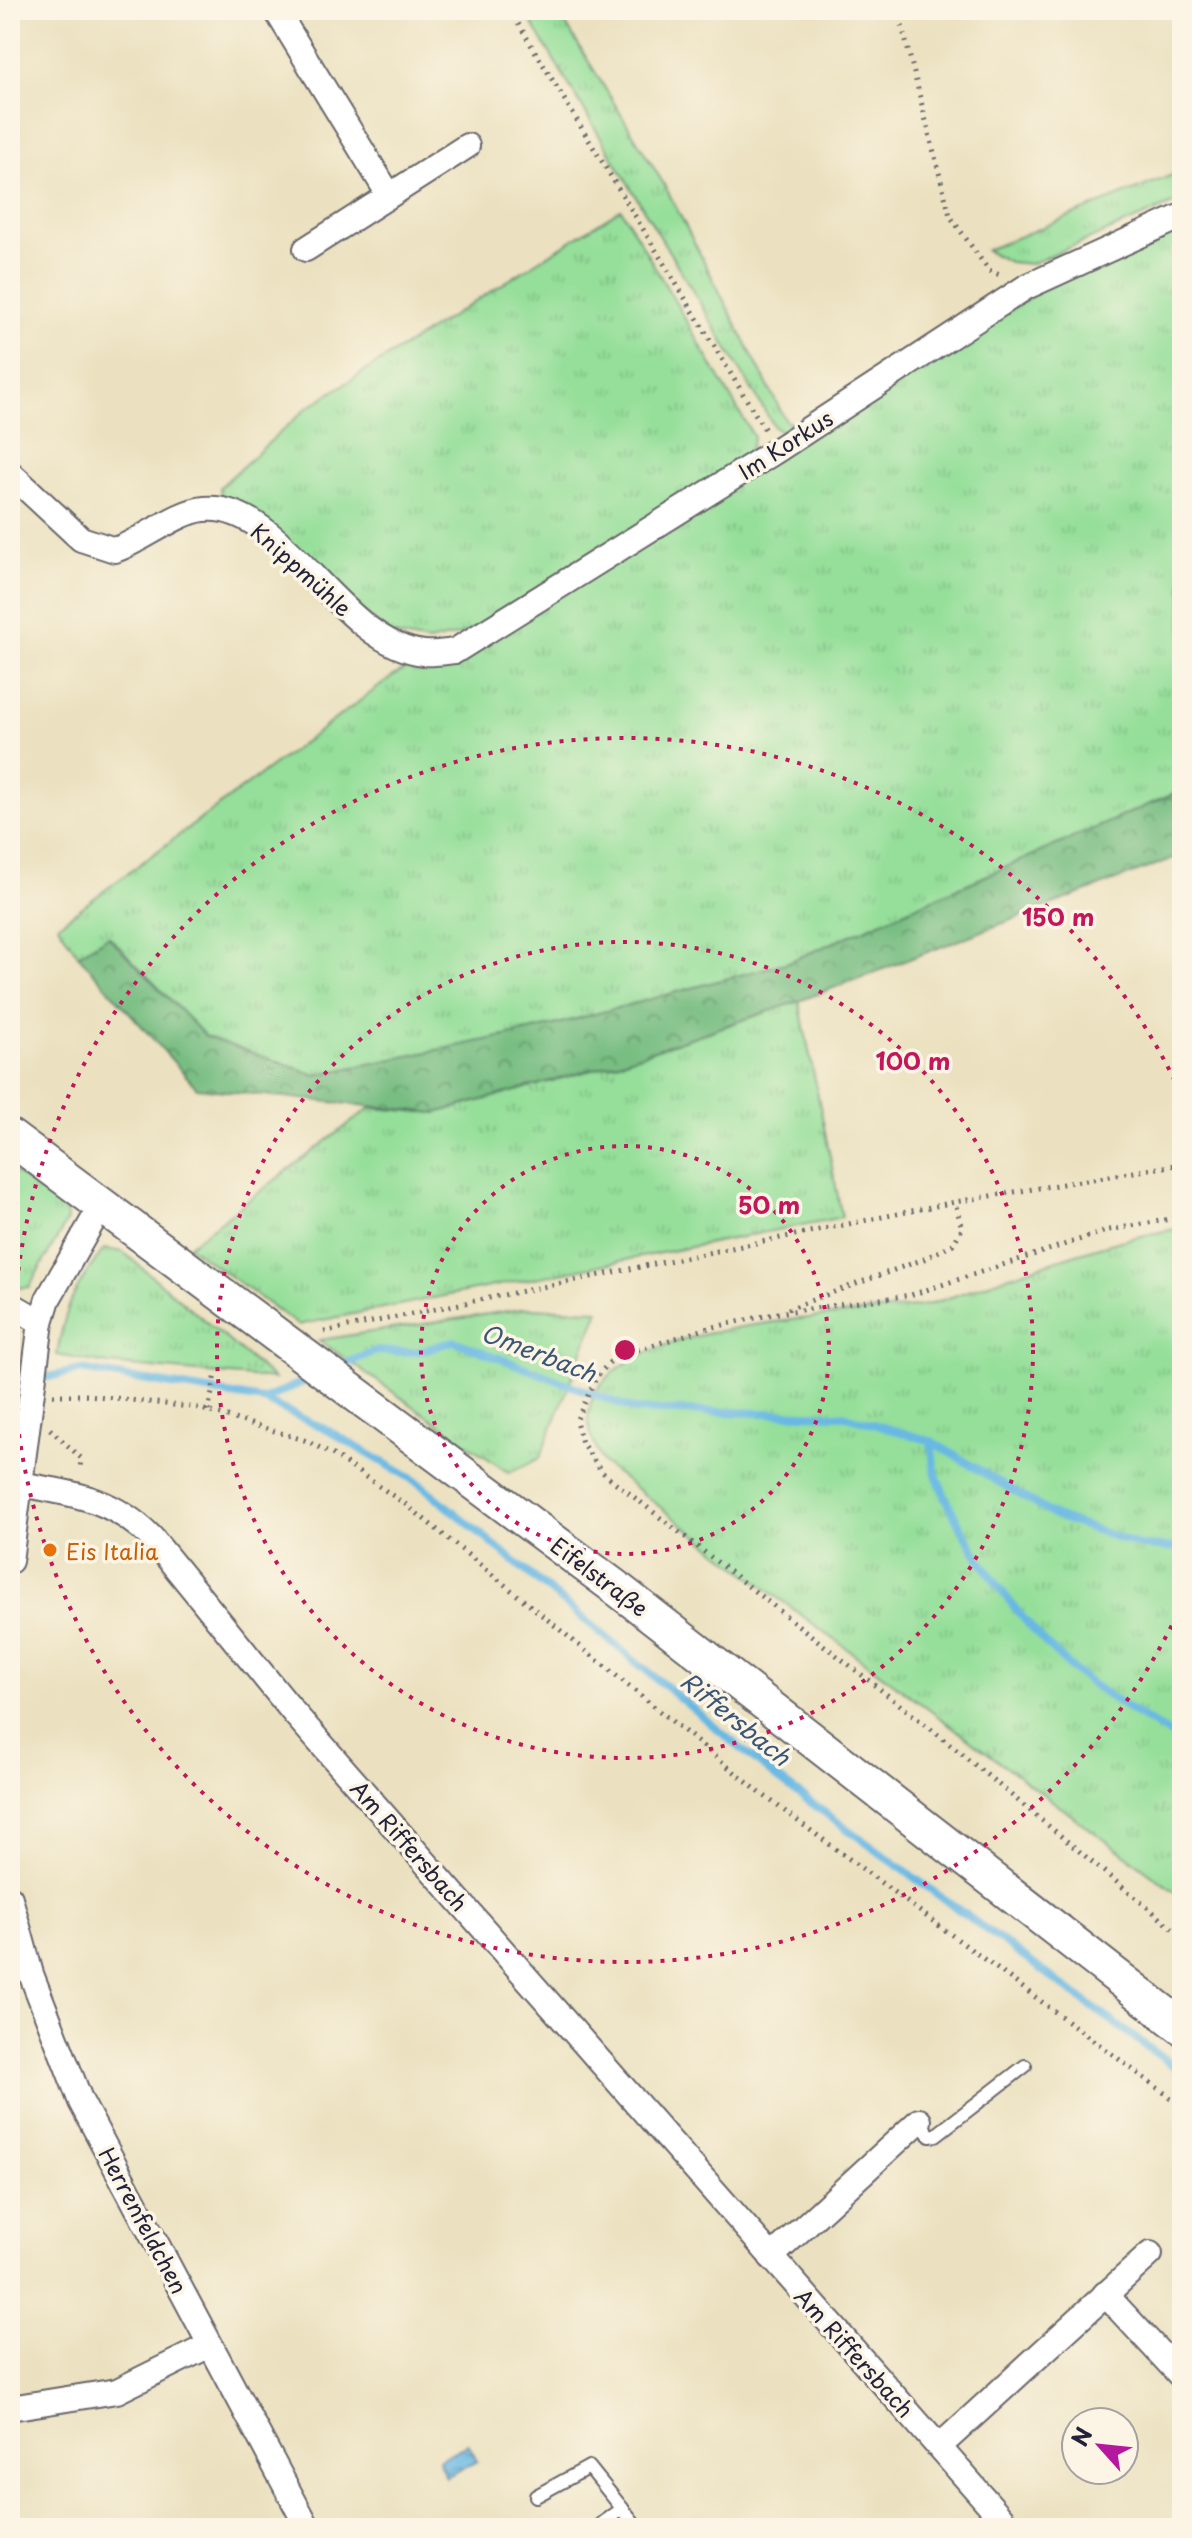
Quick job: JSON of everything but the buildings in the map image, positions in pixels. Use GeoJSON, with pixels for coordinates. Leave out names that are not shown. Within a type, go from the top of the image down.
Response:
{"type":"FeatureCollection","features":[{"type":"Feature","properties":{"kind":"main road","name":"Eifelstraße"},"geometry":{"type":"LineString","coordinates":[[10,1137],[103,1203],[619,1590],[1182,2027]]}},
{"type":"Feature","properties":{"kind":"street"},"geometry":{"type":"LineString","coordinates":[[276,10],[389,195]]}},
{"type":"Feature","properties":{"kind":"street"},"geometry":{"type":"LineString","coordinates":[[306,249],[467,146]]}},
{"type":"Feature","properties":{"kind":"street","name":"Im Korkus"},"geometry":{"type":"LineString","coordinates":[[388,639],[426,654],[455,651],[472,642],[777,450],[1026,287],[1182,216]]}},
{"type":"Feature","properties":{"kind":"street","name":"Knippmühle"},"geometry":{"type":"LineString","coordinates":[[10,473],[81,539],[115,550],[201,509],[222,509],[252,521],[351,614],[388,639]]}},
{"type":"Feature","properties":{"kind":"street"},"geometry":{"type":"LineString","coordinates":[[10,1561],[41,1322],[48,1299],[103,1203]]}},
{"type":"Feature","properties":{"kind":"street"},"geometry":{"type":"LineString","coordinates":[[10,1304],[41,1322]]}},
{"type":"Feature","properties":{"kind":"street","name":"Am Riffersbach"},"geometry":{"type":"LineString","coordinates":[[20,1484],[109,1503],[132,1518],[151,1537],[294,1713],[1010,2528]]}},
{"type":"Feature","properties":{"kind":"street","name":"Herrenfeldchen"},"geometry":{"type":"LineString","coordinates":[[10,1898],[31,1974],[81,2102],[308,2528]]}},
{"type":"Feature","properties":{"kind":"street"},"geometry":{"type":"LineString","coordinates":[[771,2257],[919,2121]]}},
{"type":"Feature","properties":{"kind":"street"},"geometry":{"type":"LineString","coordinates":[[940,2446],[1150,2254]]}},
{"type":"Feature","properties":{"kind":"street"},"geometry":{"type":"LineString","coordinates":[[1105,2294],[1182,2377]]}},
{"type":"Feature","properties":{"kind":"street"},"geometry":{"type":"LineString","coordinates":[[10,2408],[54,2404],[117,2391],[210,2345]]}},
{"type":"Feature","properties":{"kind":"lane"},"geometry":{"type":"LineString","coordinates":[[919,2121],[930,2136],[936,2135],[1025,2066]]}},
{"type":"Feature","properties":{"kind":"lane"},"geometry":{"type":"LineString","coordinates":[[536,2496],[589,2467],[638,2528]]}},
{"type":"Feature","properties":{"kind":"lane"},"geometry":{"type":"LineString","coordinates":[[596,2528],[622,2509]]}},
{"type":"Feature","properties":{"kind":"path"},"geometry":{"type":"LineString","coordinates":[[510,10],[777,450]]}},
{"type":"Feature","properties":{"kind":"path"},"geometry":{"type":"LineString","coordinates":[[898,10],[950,216],[989,271],[1026,287]]}},
{"type":"Feature","properties":{"kind":"path"},"geometry":{"type":"LineString","coordinates":[[294,1348],[955,1202],[1182,1164]]}},
{"type":"Feature","properties":{"kind":"path"},"geometry":{"type":"LineString","coordinates":[[778,1313],[899,1269],[953,1244],[962,1229],[955,1202]]}},
{"type":"Feature","properties":{"kind":"path"},"geometry":{"type":"LineString","coordinates":[[1182,1217],[1109,1230],[911,1295],[778,1313],[705,1329],[637,1350],[610,1362],[597,1376],[576,1421],[582,1443],[602,1472],[936,1733],[1182,1936]]}},
{"type":"Feature","properties":{"kind":"path"},"geometry":{"type":"LineString","coordinates":[[208,1411],[216,1374]]}},
{"type":"Feature","properties":{"kind":"path"},"geometry":{"type":"LineString","coordinates":[[31,1404],[89,1395],[208,1411],[304,1440],[408,1506],[759,1792],[1182,2106]]}},
{"type":"Feature","properties":{"kind":"path"},"geometry":{"type":"LineString","coordinates":[[31,1404],[81,1458],[79,1495]]}},
{"type":"Feature","properties":{"kind":"green space"},"geometry":{"type":"Polygon","coordinates":[[[524,10],[557,10],[665,186],[786,421],[798,426],[786,432],[775,428],[524,10]]]}},
{"type":"Feature","properties":{"kind":"green space"},"geometry":{"type":"Polygon","coordinates":[[[1182,171],[1182,200],[1031,264],[1009,262],[986,250],[1182,171]]]}},
{"type":"Feature","properties":{"kind":"green space"},"geometry":{"type":"Polygon","coordinates":[[[621,209],[754,437],[745,465],[469,632],[429,642],[391,635],[221,497],[220,487],[307,408],[621,209]]]}},
{"type":"Feature","properties":{"kind":"green space"},"geometry":{"type":"Polygon","coordinates":[[[1182,222],[1182,790],[789,962],[539,1029],[316,1075],[206,1037],[109,936],[78,955],[58,925],[392,677],[414,664],[429,664],[1042,290],[1182,222]]]}},
{"type":"Feature","properties":{"kind":"green space"},"geometry":{"type":"Polygon","coordinates":[[[1182,790],[1182,855],[799,1001],[616,1063],[436,1113],[197,1088],[78,955],[108,936],[206,1037],[316,1075],[539,1029],[789,962],[1182,790]]]}},
{"type":"Feature","properties":{"kind":"green space"},"geometry":{"type":"Polygon","coordinates":[[[799,1001],[842,1217],[298,1325],[188,1246],[370,1108],[436,1113],[616,1063],[799,1001]]]}},
{"type":"Feature","properties":{"kind":"green space"},"geometry":{"type":"Polygon","coordinates":[[[10,1169],[66,1209],[67,1221],[29,1287],[14,1288],[10,1277],[10,1169]]]}},
{"type":"Feature","properties":{"kind":"green space"},"geometry":{"type":"Polygon","coordinates":[[[1182,1228],[1182,1897],[777,1597],[603,1463],[592,1438],[588,1418],[605,1380],[637,1357],[681,1340],[788,1320],[920,1306],[1088,1250],[1182,1228]]]}},
{"type":"Feature","properties":{"kind":"green space"},"geometry":{"type":"Polygon","coordinates":[[[104,1249],[123,1252],[274,1379],[108,1364],[57,1355],[72,1299],[104,1249]]]}},
{"type":"Feature","properties":{"kind":"green space"},"geometry":{"type":"Polygon","coordinates":[[[527,1308],[599,1310],[540,1458],[509,1473],[319,1340],[527,1308]]]}},
{"type":"Feature","properties":{"kind":"water"},"geometry":{"type":"Polygon","coordinates":[[[468,2444],[477,2461],[446,2477],[438,2460],[468,2444]]]}},
{"type":"Feature","properties":{"kind":"waterway","name":"Omerbach"},"geometry":{"type":"LineString","coordinates":[[336,1368],[375,1351],[417,1352],[454,1341],[636,1410],[843,1415],[931,1441],[1055,1516],[1142,1546],[1182,1548]]}},
{"type":"Feature","properties":{"kind":"waterway","name":"Omerbach"},"geometry":{"type":"LineString","coordinates":[[10,1385],[81,1370],[263,1400],[316,1376]]}},
{"type":"Feature","properties":{"kind":"waterway","name":"Riffersbach"},"geometry":{"type":"LineString","coordinates":[[263,1400],[329,1431],[419,1483],[773,1775],[1182,2072]]}},
{"type":"Feature","properties":{"kind":"waterway"},"geometry":{"type":"LineString","coordinates":[[931,1441],[937,1477],[961,1527],[992,1577],[1028,1624],[1066,1663],[1093,1685],[1182,1742]]}},
{"type":"Feature","properties":{"kind":"place","name":"Eis Italia"},"geometry":{"type":"Point","coordinates":[50,1550]}}]}
